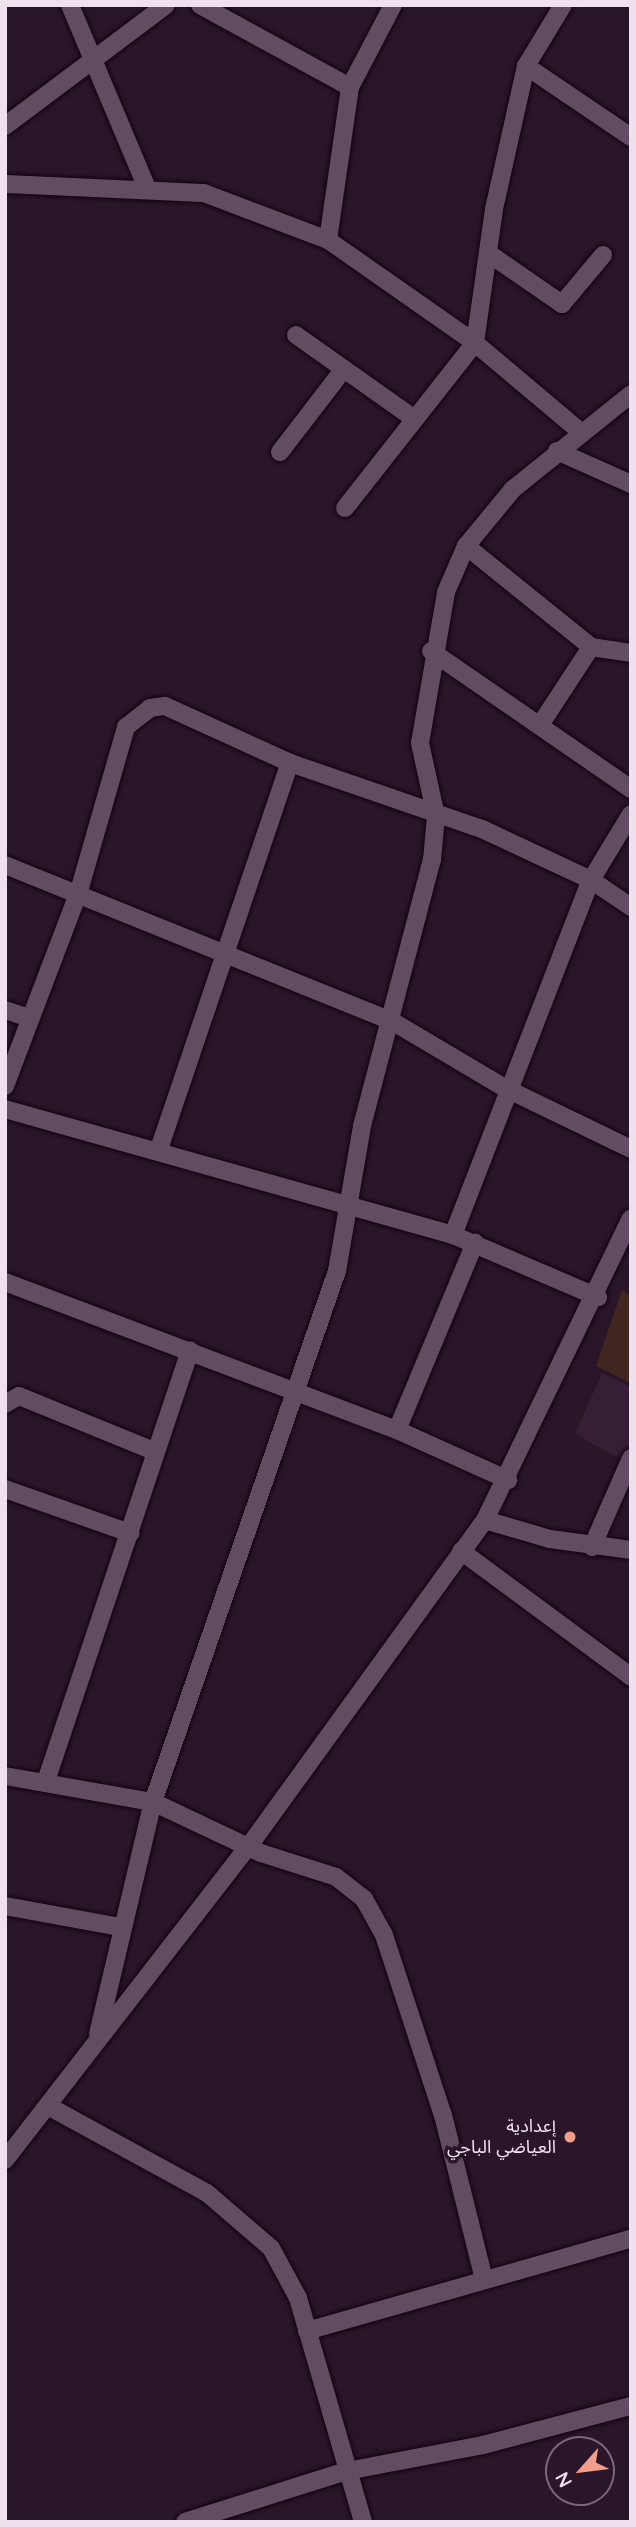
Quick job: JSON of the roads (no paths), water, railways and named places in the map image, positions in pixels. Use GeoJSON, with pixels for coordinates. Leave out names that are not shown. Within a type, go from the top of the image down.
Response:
{"type":"FeatureCollection","features":[{"type":"Feature","properties":{"kind":"street"},"geometry":{"type":"LineString","coordinates":[[70,5],[97,57],[147,188]]}},
{"type":"Feature","properties":{"kind":"street"},"geometry":{"type":"LineString","coordinates":[[5,126],[166,5]]}},
{"type":"Feature","properties":{"kind":"street"},"geometry":{"type":"LineString","coordinates":[[200,5],[350,87]]}},
{"type":"Feature","properties":{"kind":"street"},"geometry":{"type":"LineString","coordinates":[[328,240],[350,87],[393,5]]}},
{"type":"Feature","properties":{"kind":"street"},"geometry":{"type":"LineString","coordinates":[[345,508],[412,417],[475,344],[488,253],[526,66],[564,5]]}},
{"type":"Feature","properties":{"kind":"street"},"geometry":{"type":"LineString","coordinates":[[526,66],[631,138]]}},
{"type":"Feature","properties":{"kind":"street"},"geometry":{"type":"LineString","coordinates":[[5,184],[147,188],[204,193],[328,240],[475,344],[582,433]]}},
{"type":"Feature","properties":{"kind":"street"},"geometry":{"type":"LineString","coordinates":[[488,253],[562,304],[603,255]]}},
{"type":"Feature","properties":{"kind":"street"},"geometry":{"type":"LineString","coordinates":[[296,335],[412,417]]}},
{"type":"Feature","properties":{"kind":"street"},"geometry":{"type":"LineString","coordinates":[[280,452],[344,369]]}},
{"type":"Feature","properties":{"kind":"street"},"geometry":{"type":"LineString","coordinates":[[98,2034],[120,1927],[153,1802],[298,1392],[337,1270],[345,1208],[421,912],[436,816],[421,763],[431,651],[446,592],[466,546],[513,489],[631,394]]}},
{"type":"Feature","properties":{"kind":"street"},"geometry":{"type":"LineString","coordinates":[[557,451],[631,484]]}},
{"type":"Feature","properties":{"kind":"street"},"geometry":{"type":"LineString","coordinates":[[466,546],[591,647],[631,653]]}},
{"type":"Feature","properties":{"kind":"street"},"geometry":{"type":"LineString","coordinates":[[542,722],[591,647]]}},
{"type":"Feature","properties":{"kind":"street"},"geometry":{"type":"LineString","coordinates":[[431,651],[542,722],[631,789]]}},
{"type":"Feature","properties":{"kind":"street"},"geometry":{"type":"LineString","coordinates":[[5,1086],[79,891],[126,727],[137,715],[166,706],[290,763],[436,816],[482,829],[591,880],[631,907]]}},
{"type":"Feature","properties":{"kind":"street"},"geometry":{"type":"LineString","coordinates":[[159,1149],[223,949],[290,763]]}},
{"type":"Feature","properties":{"kind":"street"},"geometry":{"type":"LineString","coordinates":[[453,1235],[505,1088],[591,880],[631,814]]}},
{"type":"Feature","properties":{"kind":"street"},"geometry":{"type":"LineString","coordinates":[[5,865],[79,891],[223,949],[392,1021],[505,1088],[631,1149]]}},
{"type":"Feature","properties":{"kind":"street"},"geometry":{"type":"LineString","coordinates":[[5,1010],[29,1018]]}},
{"type":"Feature","properties":{"kind":"street"},"geometry":{"type":"LineString","coordinates":[[5,1109],[159,1149],[345,1208],[453,1235],[598,1297]]}},
{"type":"Feature","properties":{"kind":"street"},"geometry":{"type":"LineString","coordinates":[[5,2160],[48,2106],[98,2034],[249,1846],[485,1520],[508,1480],[598,1297],[627,1236],[631,1218]]}},
{"type":"Feature","properties":{"kind":"street"},"geometry":{"type":"LineString","coordinates":[[397,1430],[475,1244]]}},
{"type":"Feature","properties":{"kind":"street"},"geometry":{"type":"LineString","coordinates":[[5,1282],[397,1430],[508,1480]]}},
{"type":"Feature","properties":{"kind":"street"},"geometry":{"type":"LineString","coordinates":[[46,1781],[130,1534],[154,1451],[190,1350]]}},
{"type":"Feature","properties":{"kind":"street"},"geometry":{"type":"LineString","coordinates":[[5,1404],[19,1396],[154,1451]]}},
{"type":"Feature","properties":{"kind":"street"},"geometry":{"type":"LineString","coordinates":[[592,1547],[631,1458]]}},
{"type":"Feature","properties":{"kind":"street"},"geometry":{"type":"LineString","coordinates":[[5,1489],[130,1534]]}},
{"type":"Feature","properties":{"kind":"street"},"geometry":{"type":"LineString","coordinates":[[485,1520],[592,1547],[631,1550]]}},
{"type":"Feature","properties":{"kind":"street"},"geometry":{"type":"LineString","coordinates":[[461,1551],[631,1677]]}},
{"type":"Feature","properties":{"kind":"street"},"geometry":{"type":"LineString","coordinates":[[5,1776],[46,1781],[153,1802],[249,1846],[335,1877],[365,1899],[384,1935],[443,2115],[483,2276]]}},
{"type":"Feature","properties":{"kind":"street"},"geometry":{"type":"LineString","coordinates":[[5,1906],[120,1927]]}},
{"type":"Feature","properties":{"kind":"street"},"geometry":{"type":"LineString","coordinates":[[48,2106],[197,2187],[253,2228],[283,2265],[307,2331],[363,2522]]}},
{"type":"Feature","properties":{"kind":"street"},"geometry":{"type":"LineString","coordinates":[[307,2331],[483,2276],[631,2239]]}},
{"type":"Feature","properties":{"kind":"street"},"geometry":{"type":"LineString","coordinates":[[185,2522],[347,2472],[483,2445],[631,2406]]}},
{"type":"Feature","properties":{"kind":"place","name":"إعدادية العياضي الباجي"},"geometry":{"type":"Point","coordinates":[570,2137]}}]}
